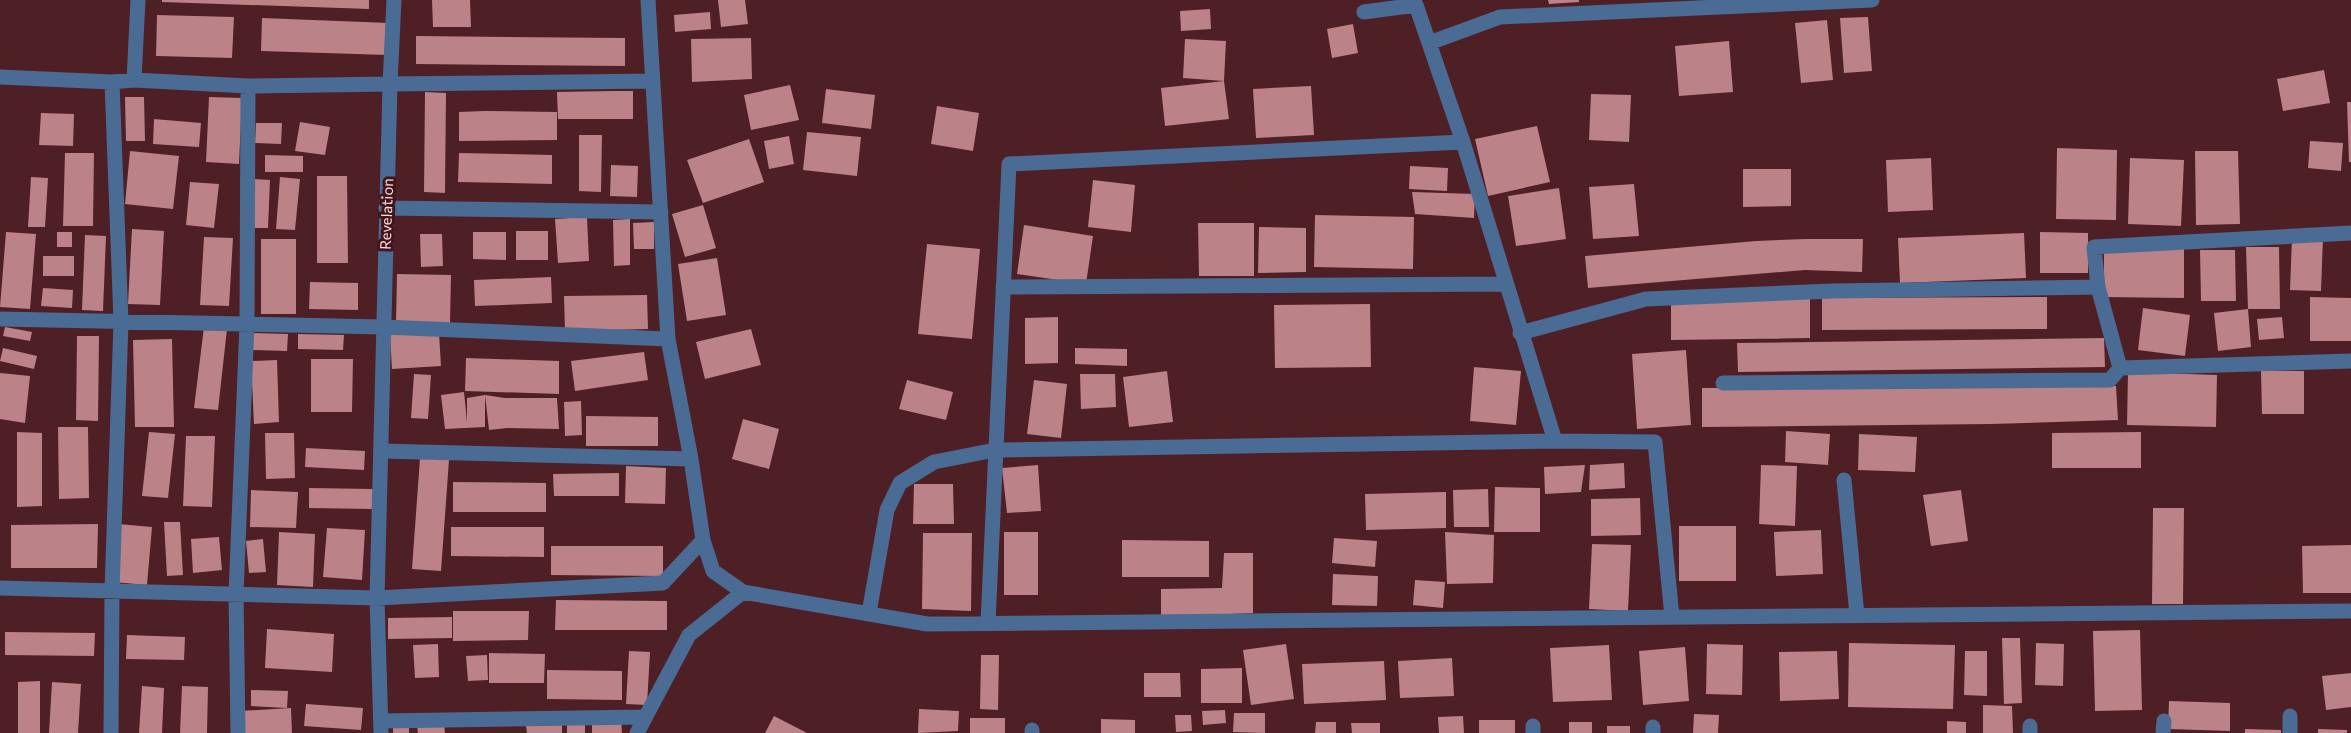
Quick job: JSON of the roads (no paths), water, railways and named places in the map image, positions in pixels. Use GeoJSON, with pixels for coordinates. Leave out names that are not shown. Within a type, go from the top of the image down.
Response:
{"type":"FeatureCollection","features":[{"type":"Feature","properties":{"kind":"street"},"geometry":{"type":"LineString","coordinates":[[134,80],[138,0]]}},
{"type":"Feature","properties":{"kind":"street","name":"Revelation"},"geometry":{"type":"LineString","coordinates":[[381,727],[377,598],[382,327],[394,0]]}},
{"type":"Feature","properties":{"kind":"street"},"geometry":{"type":"LineString","coordinates":[[648,0],[669,339],[703,540],[713,571],[742,591],[927,624],[2351,611]]}},
{"type":"Feature","properties":{"kind":"street"},"geometry":{"type":"LineString","coordinates":[[1429,43],[1500,17],[1872,0]]}},
{"type":"Feature","properties":{"kind":"street"},"geometry":{"type":"LineString","coordinates":[[1364,12],[1416,5],[1463,142],[1555,441]]}},
{"type":"Feature","properties":{"kind":"street"},"geometry":{"type":"LineString","coordinates":[[0,77],[112,82],[134,80],[248,86],[653,81]]}},
{"type":"Feature","properties":{"kind":"street"},"geometry":{"type":"LineString","coordinates":[[111,733],[111,591],[121,322],[112,82]]}},
{"type":"Feature","properties":{"kind":"street"},"geometry":{"type":"LineString","coordinates":[[238,733],[236,594],[246,324],[248,86]]}},
{"type":"Feature","properties":{"kind":"street"},"geometry":{"type":"LineString","coordinates":[[988,623],[1009,164],[1463,142]]}},
{"type":"Feature","properties":{"kind":"street"},"geometry":{"type":"LineString","coordinates":[[386,208],[661,212]]}},
{"type":"Feature","properties":{"kind":"street"},"geometry":{"type":"LineString","coordinates":[[2120,368],[2098,287],[2094,247],[2351,234]]}},
{"type":"Feature","properties":{"kind":"street"},"geometry":{"type":"LineString","coordinates":[[1003,287],[1505,284]]}},
{"type":"Feature","properties":{"kind":"street"},"geometry":{"type":"LineString","coordinates":[[1520,333],[1646,299],[1833,291],[2098,287]]}},
{"type":"Feature","properties":{"kind":"street"},"geometry":{"type":"LineString","coordinates":[[0,319],[382,327],[669,339]]}},
{"type":"Feature","properties":{"kind":"street"},"geometry":{"type":"LineString","coordinates":[[1723,383],[2110,380],[2120,368],[2351,361]]}},
{"type":"Feature","properties":{"kind":"street"},"geometry":{"type":"LineString","coordinates":[[868,613],[886,510],[900,483],[934,462],[996,450],[1555,441],[1655,442],[1672,616]]}},
{"type":"Feature","properties":{"kind":"street"},"geometry":{"type":"LineString","coordinates":[[381,451],[691,459]]}},
{"type":"Feature","properties":{"kind":"street"},"geometry":{"type":"LineString","coordinates":[[1844,480],[1857,615]]}},
{"type":"Feature","properties":{"kind":"street"},"geometry":{"type":"LineString","coordinates":[[0,588],[377,598],[663,583],[703,540]]}},
{"type":"Feature","properties":{"kind":"street"},"geometry":{"type":"LineString","coordinates":[[637,733],[689,635],[742,591]]}},
{"type":"Feature","properties":{"kind":"street"},"geometry":{"type":"LineString","coordinates":[[2290,716],[2290,733]]}},
{"type":"Feature","properties":{"kind":"street"},"geometry":{"type":"LineString","coordinates":[[381,727],[644,717]]}}]}
